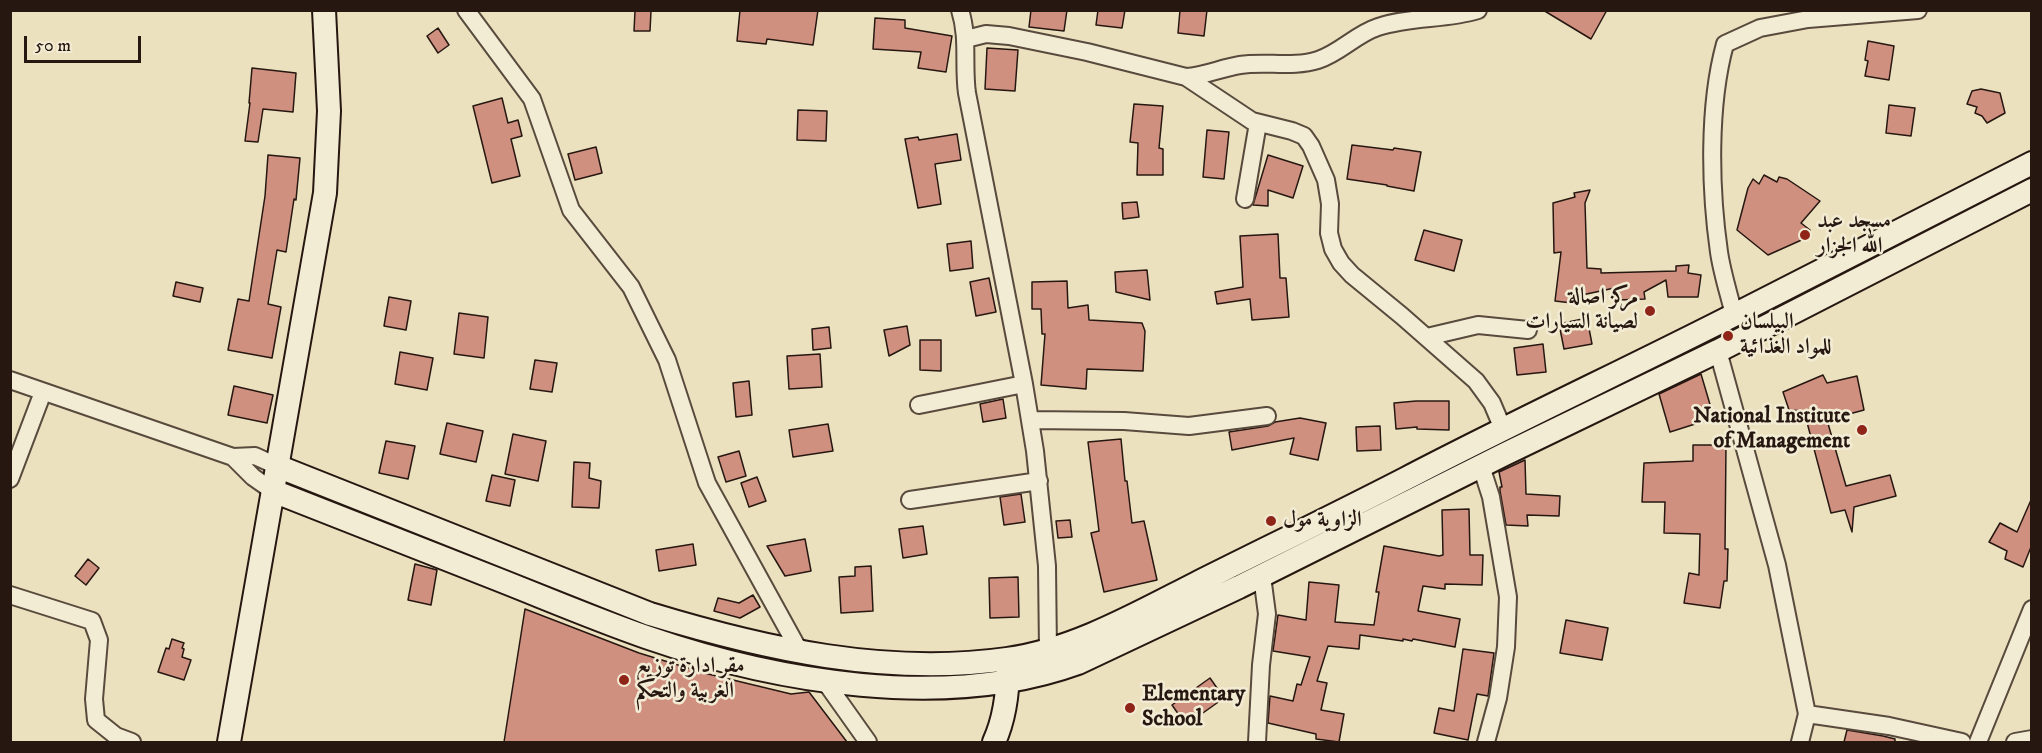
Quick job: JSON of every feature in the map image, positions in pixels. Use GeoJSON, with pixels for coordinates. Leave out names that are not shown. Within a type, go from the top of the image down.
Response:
{"type":"FeatureCollection","features":[{"type":"Feature","properties":{"kind":"main road"},"geometry":{"type":"LineString","coordinates":[[229,742],[325,193],[329,111],[324,10]]}},
{"type":"Feature","properties":{"kind":"main road"},"geometry":{"type":"LineString","coordinates":[[277,466],[650,615],[730,637],[800,652],[919,665],[955,664],[1008,670],[1055,671],[1075,652],[1138,613],[1734,315],[2031,163]]}},
{"type":"Feature","properties":{"kind":"main road"},"geometry":{"type":"LineString","coordinates":[[273,492],[648,638],[704,656],[764,670],[824,680],[919,688],[954,688],[1008,670],[1048,651],[1075,652],[1262,576],[1481,465],[1718,351],[2031,190]]}},
{"type":"Feature","properties":{"kind":"main road"},"geometry":{"type":"LineString","coordinates":[[994,742],[1001,725],[1008,670]]}},
{"type":"Feature","properties":{"kind":"street"},"geometry":{"type":"LineString","coordinates":[[466,10],[532,99],[571,210],[631,287],[667,360],[707,483],[800,652]]}},
{"type":"Feature","properties":{"kind":"street"},"geometry":{"type":"LineString","coordinates":[[960,10],[966,39],[964,63],[967,93],[1024,384],[1039,481],[1047,566],[1048,651]]}},
{"type":"Feature","properties":{"kind":"street"},"geometry":{"type":"LineString","coordinates":[[966,39],[986,34],[1009,36],[1087,52],[1186,77],[1200,76],[1239,65],[1307,63],[1332,54],[1354,38],[1379,27],[1430,16],[1478,10]]}},
{"type":"Feature","properties":{"kind":"street"},"geometry":{"type":"LineString","coordinates":[[1734,315],[1719,253],[1712,166],[1716,94],[1725,44],[1760,28],[1779,24],[1808,19],[1918,10]]}},
{"type":"Feature","properties":{"kind":"street"},"geometry":{"type":"LineString","coordinates":[[1186,77],[1246,118],[1298,133],[1308,141],[1326,180],[1330,204],[1329,233],[1333,249],[1341,263],[1481,386],[1503,429]]}},
{"type":"Feature","properties":{"kind":"street"},"geometry":{"type":"LineString","coordinates":[[1245,199],[1258,123]]}},
{"type":"Feature","properties":{"kind":"street"},"geometry":{"type":"LineString","coordinates":[[1427,337],[1478,325],[1528,330]]}},
{"type":"Feature","properties":{"kind":"street"},"geometry":{"type":"LineString","coordinates":[[1718,351],[1777,565],[1807,714],[1800,742]]}},
{"type":"Feature","properties":{"kind":"street"},"geometry":{"type":"LineString","coordinates":[[10,380],[233,457],[255,456],[277,466]]}},
{"type":"Feature","properties":{"kind":"street"},"geometry":{"type":"LineString","coordinates":[[919,405],[1024,384]]}},
{"type":"Feature","properties":{"kind":"street"},"geometry":{"type":"LineString","coordinates":[[10,479],[43,392]]}},
{"type":"Feature","properties":{"kind":"street"},"geometry":{"type":"LineString","coordinates":[[1030,420],[1124,421],[1189,426],[1267,416]]}},
{"type":"Feature","properties":{"kind":"street"},"geometry":{"type":"LineString","coordinates":[[233,457],[253,477],[273,492]]}},
{"type":"Feature","properties":{"kind":"street"},"geometry":{"type":"LineString","coordinates":[[1481,465],[1491,497],[1508,597],[1506,646],[1498,698],[1486,742]]}},
{"type":"Feature","properties":{"kind":"street"},"geometry":{"type":"LineString","coordinates":[[910,500],[1039,481]]}},
{"type":"Feature","properties":{"kind":"street"},"geometry":{"type":"LineString","coordinates":[[1257,742],[1261,665],[1267,614],[1262,576]]}},
{"type":"Feature","properties":{"kind":"street"},"geometry":{"type":"LineString","coordinates":[[10,595],[92,621],[99,640],[94,699],[96,720],[116,736],[132,742]]}},
{"type":"Feature","properties":{"kind":"street"},"geometry":{"type":"LineString","coordinates":[[1978,742],[2031,609]]}},
{"type":"Feature","properties":{"kind":"street"},"geometry":{"type":"LineString","coordinates":[[824,680],[868,742]]}},
{"type":"Feature","properties":{"kind":"street"},"geometry":{"type":"LineString","coordinates":[[1807,714],[1889,726],[1962,742]]}},
{"type":"Feature","properties":{"kind":"street"},"geometry":{"type":"LineString","coordinates":[[2015,742],[2031,740]]}},
{"type":"Feature","properties":{"kind":"building"},"geometry":{"type":"Polygon","coordinates":[[[740,10],[818,10],[813,45],[767,39],[766,44],[737,41],[740,10]]]}},
{"type":"Feature","properties":{"kind":"building"},"geometry":{"type":"Polygon","coordinates":[[[1031,10],[1067,10],[1064,31],[1029,27],[1031,10]]]}},
{"type":"Feature","properties":{"kind":"building"},"geometry":{"type":"Polygon","coordinates":[[[1098,10],[1125,10],[1122,28],[1096,25],[1098,10]]]}},
{"type":"Feature","properties":{"kind":"building"},"geometry":{"type":"Polygon","coordinates":[[[1180,10],[1207,10],[1204,36],[1178,33],[1180,10]]]}},
{"type":"Feature","properties":{"kind":"building"},"geometry":{"type":"Polygon","coordinates":[[[1543,10],[1607,10],[1591,39],[1543,10]]]}},
{"type":"Feature","properties":{"kind":"building"},"geometry":{"type":"Polygon","coordinates":[[[635,11],[651,11],[650,31],[634,31],[635,11]]]}},
{"type":"Feature","properties":{"kind":"building"},"geometry":{"type":"Polygon","coordinates":[[[875,18],[905,20],[905,28],[952,36],[946,72],[918,68],[921,52],[873,49],[875,18]]]}},
{"type":"Feature","properties":{"kind":"building"},"geometry":{"type":"Polygon","coordinates":[[[438,28],[449,45],[438,53],[427,36],[438,28]]]}},
{"type":"Feature","properties":{"kind":"building"},"geometry":{"type":"Polygon","coordinates":[[[1868,41],[1894,46],[1889,80],[1865,76],[1868,41]]]}},
{"type":"Feature","properties":{"kind":"building"},"geometry":{"type":"Polygon","coordinates":[[[987,48],[1018,50],[1015,91],[985,89],[987,48]]]}},
{"type":"Feature","properties":{"kind":"building"},"geometry":{"type":"Polygon","coordinates":[[[252,68],[296,73],[293,112],[263,109],[258,142],[245,141],[252,68]]]}},
{"type":"Feature","properties":{"kind":"building"},"geometry":{"type":"Polygon","coordinates":[[[1981,89],[2000,93],[2005,113],[1987,123],[1982,116],[1975,113],[1977,107],[1967,104],[1972,91],[1981,89]]]}},
{"type":"Feature","properties":{"kind":"building"},"geometry":{"type":"Polygon","coordinates":[[[502,98],[508,123],[518,120],[522,136],[511,139],[520,176],[492,183],[473,106],[502,98]]]}},
{"type":"Feature","properties":{"kind":"building"},"geometry":{"type":"Polygon","coordinates":[[[1134,104],[1163,106],[1159,148],[1163,149],[1163,175],[1137,175],[1138,143],[1130,142],[1134,104]]]}},
{"type":"Feature","properties":{"kind":"building"},"geometry":{"type":"Polygon","coordinates":[[[1889,105],[1915,108],[1911,136],[1886,133],[1889,105]]]}},
{"type":"Feature","properties":{"kind":"building"},"geometry":{"type":"Polygon","coordinates":[[[798,110],[827,111],[826,141],[797,140],[798,110]]]}},
{"type":"Feature","properties":{"kind":"building"},"geometry":{"type":"Polygon","coordinates":[[[1207,130],[1229,132],[1224,179],[1203,177],[1207,130]]]}},
{"type":"Feature","properties":{"kind":"building"},"geometry":{"type":"Polygon","coordinates":[[[957,134],[961,160],[935,164],[941,204],[918,208],[905,139],[918,137],[919,140],[957,134]]]}},
{"type":"Feature","properties":{"kind":"building"},"geometry":{"type":"Polygon","coordinates":[[[1352,145],[1421,152],[1414,191],[1347,179],[1352,145]]]}},
{"type":"Feature","properties":{"kind":"building"},"geometry":{"type":"Polygon","coordinates":[[[596,147],[602,173],[575,180],[568,154],[596,147]]]}},
{"type":"Feature","properties":{"kind":"building"},"geometry":{"type":"Polygon","coordinates":[[[268,155],[300,158],[296,200],[294,199],[286,252],[277,250],[268,304],[281,307],[272,358],[228,350],[238,299],[249,301],[265,196],[268,155]]]}},
{"type":"Feature","properties":{"kind":"building"},"geometry":{"type":"Polygon","coordinates":[[[1268,155],[1303,166],[1293,198],[1268,190],[1268,206],[1253,205],[1268,155]]]}},
{"type":"Feature","properties":{"kind":"building"},"geometry":{"type":"Polygon","coordinates":[[[1764,175],[1777,182],[1779,177],[1787,179],[1820,201],[1801,223],[1810,230],[1806,238],[1768,255],[1737,230],[1748,188],[1753,179],[1759,184],[1764,175]]]}},
{"type":"Feature","properties":{"kind":"building"},"geometry":{"type":"Polygon","coordinates":[[[1590,190],[1585,203],[1587,268],[1601,269],[1601,273],[1676,271],[1676,266],[1689,265],[1688,273],[1701,275],[1698,297],[1668,297],[1666,280],[1644,292],[1645,299],[1618,300],[1619,287],[1582,295],[1580,304],[1555,301],[1561,252],[1554,253],[1553,203],[1575,197],[1574,193],[1590,190]]]}},
{"type":"Feature","properties":{"kind":"building"},"geometry":{"type":"Polygon","coordinates":[[[1137,202],[1139,217],[1123,219],[1122,203],[1137,202]]]}},
{"type":"Feature","properties":{"kind":"building"},"geometry":{"type":"Polygon","coordinates":[[[1424,230],[1462,240],[1454,271],[1415,260],[1424,230]]]}},
{"type":"Feature","properties":{"kind":"building"},"geometry":{"type":"Polygon","coordinates":[[[1278,234],[1280,278],[1286,278],[1289,317],[1252,320],[1250,299],[1217,304],[1215,292],[1243,287],[1240,236],[1278,234]]]}},
{"type":"Feature","properties":{"kind":"building"},"geometry":{"type":"Polygon","coordinates":[[[971,241],[973,268],[950,271],[947,244],[971,241]]]}},
{"type":"Feature","properties":{"kind":"building"},"geometry":{"type":"Polygon","coordinates":[[[1147,270],[1150,300],[1116,292],[1115,272],[1147,270]]]}},
{"type":"Feature","properties":{"kind":"building"},"geometry":{"type":"Polygon","coordinates":[[[989,278],[996,312],[976,316],[970,282],[989,278]]]}},
{"type":"Feature","properties":{"kind":"building"},"geometry":{"type":"Polygon","coordinates":[[[1067,281],[1068,308],[1088,305],[1089,320],[1142,323],[1145,331],[1143,371],[1087,369],[1086,389],[1041,385],[1045,334],[1042,334],[1041,309],[1032,309],[1032,282],[1067,281]]]}},
{"type":"Feature","properties":{"kind":"building"},"geometry":{"type":"Polygon","coordinates":[[[176,282],[203,288],[200,302],[173,296],[176,282]]]}},
{"type":"Feature","properties":{"kind":"building"},"geometry":{"type":"Polygon","coordinates":[[[389,297],[411,301],[406,330],[384,326],[389,297]]]}},
{"type":"Feature","properties":{"kind":"building"},"geometry":{"type":"Polygon","coordinates":[[[459,313],[488,317],[484,358],[454,354],[459,313]]]}},
{"type":"Feature","properties":{"kind":"building"},"geometry":{"type":"Polygon","coordinates":[[[1587,318],[1592,344],[1564,349],[1559,324],[1587,318]]]}},
{"type":"Feature","properties":{"kind":"building"},"geometry":{"type":"Polygon","coordinates":[[[907,326],[910,345],[889,356],[884,330],[907,326]]]}},
{"type":"Feature","properties":{"kind":"building"},"geometry":{"type":"Polygon","coordinates":[[[829,327],[831,348],[813,350],[812,329],[829,327]]]}},
{"type":"Feature","properties":{"kind":"building"},"geometry":{"type":"Polygon","coordinates":[[[920,340],[941,340],[941,371],[920,370],[920,340]]]}},
{"type":"Feature","properties":{"kind":"building"},"geometry":{"type":"Polygon","coordinates":[[[1543,344],[1546,372],[1517,375],[1514,348],[1543,344]]]}},
{"type":"Feature","properties":{"kind":"building"},"geometry":{"type":"Polygon","coordinates":[[[400,352],[433,358],[427,390],[395,384],[400,352]]]}},
{"type":"Feature","properties":{"kind":"building"},"geometry":{"type":"Polygon","coordinates":[[[820,354],[822,387],[789,389],[787,356],[820,354]]]}},
{"type":"Feature","properties":{"kind":"building"},"geometry":{"type":"Polygon","coordinates":[[[535,360],[557,363],[552,392],[530,389],[535,360]]]}},
{"type":"Feature","properties":{"kind":"building"},"geometry":{"type":"Polygon","coordinates":[[[1701,374],[1714,418],[1670,432],[1659,394],[1701,374]]]}},
{"type":"Feature","properties":{"kind":"building"},"geometry":{"type":"Polygon","coordinates":[[[1823,375],[1827,383],[1857,376],[1864,410],[1827,420],[1846,486],[1890,475],[1896,496],[1854,507],[1852,532],[1845,510],[1831,513],[1804,411],[1789,410],[1783,392],[1823,375]]]}},
{"type":"Feature","properties":{"kind":"building"},"geometry":{"type":"Polygon","coordinates":[[[749,381],[752,415],[736,417],[733,383],[749,381]]]}},
{"type":"Feature","properties":{"kind":"building"},"geometry":{"type":"Polygon","coordinates":[[[234,386],[273,395],[267,423],[228,415],[234,386]]]}},
{"type":"Feature","properties":{"kind":"building"},"geometry":{"type":"Polygon","coordinates":[[[1003,399],[1006,418],[983,422],[980,404],[1003,399]]]}},
{"type":"Feature","properties":{"kind":"building"},"geometry":{"type":"Polygon","coordinates":[[[1449,401],[1449,430],[1417,429],[1417,427],[1396,429],[1394,403],[1449,401]]]}},
{"type":"Feature","properties":{"kind":"building"},"geometry":{"type":"Polygon","coordinates":[[[1300,418],[1326,423],[1318,460],[1290,454],[1294,438],[1232,450],[1229,432],[1300,418]]]}},
{"type":"Feature","properties":{"kind":"building"},"geometry":{"type":"Polygon","coordinates":[[[447,423],[483,431],[476,462],[440,454],[447,423]]]}},
{"type":"Feature","properties":{"kind":"building"},"geometry":{"type":"Polygon","coordinates":[[[828,424],[833,451],[793,457],[789,430],[828,424]]]}},
{"type":"Feature","properties":{"kind":"building"},"geometry":{"type":"Polygon","coordinates":[[[1380,426],[1381,450],[1357,451],[1356,427],[1380,426]]]}},
{"type":"Feature","properties":{"kind":"building"},"geometry":{"type":"Polygon","coordinates":[[[513,434],[546,441],[538,481],[505,474],[513,434]]]}},
{"type":"Feature","properties":{"kind":"building"},"geometry":{"type":"Polygon","coordinates":[[[1121,439],[1132,523],[1144,521],[1157,580],[1104,592],[1091,533],[1099,531],[1088,442],[1121,439]]]}},
{"type":"Feature","properties":{"kind":"building"},"geometry":{"type":"Polygon","coordinates":[[[386,441],[415,446],[408,479],[379,473],[386,441]]]}},
{"type":"Feature","properties":{"kind":"building"},"geometry":{"type":"Polygon","coordinates":[[[1693,445],[1726,445],[1727,581],[1724,581],[1720,608],[1684,603],[1689,573],[1699,575],[1700,534],[1664,533],[1665,502],[1642,502],[1644,463],[1693,461],[1693,445]]]}},
{"type":"Feature","properties":{"kind":"building"},"geometry":{"type":"Polygon","coordinates":[[[739,451],[746,476],[726,482],[718,457],[739,451]]]}},
{"type":"Feature","properties":{"kind":"building"},"geometry":{"type":"Polygon","coordinates":[[[1525,460],[1526,494],[1560,496],[1559,516],[1527,515],[1528,526],[1506,525],[1499,472],[1525,460]]]}},
{"type":"Feature","properties":{"kind":"building"},"geometry":{"type":"Polygon","coordinates":[[[574,462],[590,463],[589,478],[601,481],[599,508],[572,507],[574,462]]]}},
{"type":"Feature","properties":{"kind":"building"},"geometry":{"type":"Polygon","coordinates":[[[492,475],[515,480],[510,506],[486,501],[492,475]]]}},
{"type":"Feature","properties":{"kind":"building"},"geometry":{"type":"Polygon","coordinates":[[[757,477],[766,501],[749,507],[741,483],[757,477]]]}},
{"type":"Feature","properties":{"kind":"building"},"geometry":{"type":"Polygon","coordinates":[[[1021,494],[1025,522],[1004,525],[1000,497],[1021,494]]]}},
{"type":"Feature","properties":{"kind":"building"},"geometry":{"type":"Polygon","coordinates":[[[2031,500],[2031,547],[2023,567],[2005,559],[2007,551],[1989,542],[2000,523],[2017,532],[2031,500]]]}},
{"type":"Feature","properties":{"kind":"building"},"geometry":{"type":"Polygon","coordinates":[[[1469,509],[1470,555],[1483,555],[1482,585],[1445,584],[1445,589],[1423,586],[1418,611],[1460,619],[1455,647],[1413,639],[1412,641],[1403,639],[1403,641],[1360,635],[1359,649],[1328,646],[1317,681],[1327,683],[1321,710],[1344,714],[1339,742],[1316,739],[1316,734],[1268,723],[1270,696],[1293,701],[1297,684],[1301,685],[1310,657],[1273,651],[1278,615],[1306,620],[1309,582],[1339,585],[1335,622],[1374,625],[1379,592],[1376,592],[1384,546],[1443,555],[1442,510],[1469,509]]]}},
{"type":"Feature","properties":{"kind":"building"},"geometry":{"type":"Polygon","coordinates":[[[1070,520],[1072,537],[1058,538],[1056,521],[1070,520]]]}},
{"type":"Feature","properties":{"kind":"building"},"geometry":{"type":"Polygon","coordinates":[[[923,526],[927,554],[903,558],[899,529],[923,526]]]}},
{"type":"Feature","properties":{"kind":"building"},"geometry":{"type":"Polygon","coordinates":[[[805,539],[811,571],[785,576],[767,546],[805,539]]]}},
{"type":"Feature","properties":{"kind":"building"},"geometry":{"type":"Polygon","coordinates":[[[693,544],[696,565],[659,571],[656,550],[693,544]]]}},
{"type":"Feature","properties":{"kind":"building"},"geometry":{"type":"Polygon","coordinates":[[[88,559],[99,568],[86,585],[75,576],[88,559]]]}},
{"type":"Feature","properties":{"kind":"building"},"geometry":{"type":"Polygon","coordinates":[[[415,564],[437,570],[431,605],[408,600],[415,564]]]}},
{"type":"Feature","properties":{"kind":"building"},"geometry":{"type":"Polygon","coordinates":[[[871,566],[873,611],[841,613],[839,577],[855,576],[855,567],[871,566]]]}},
{"type":"Feature","properties":{"kind":"building"},"geometry":{"type":"Polygon","coordinates":[[[1018,577],[1019,617],[990,618],[989,578],[1018,577]]]}},
{"type":"Feature","properties":{"kind":"building"},"geometry":{"type":"Polygon","coordinates":[[[753,595],[760,607],[740,618],[714,611],[718,598],[739,603],[753,595]]]}},
{"type":"Feature","properties":{"kind":"building","name":"مقر ادارة توزيع الغربية والتحكم"},"geometry":{"type":"Polygon","coordinates":[[[525,609],[639,653],[704,673],[791,694],[809,692],[847,742],[504,742],[525,609]]]}},
{"type":"Feature","properties":{"kind":"building"},"geometry":{"type":"Polygon","coordinates":[[[1566,620],[1608,628],[1602,660],[1560,653],[1566,620]]]}},
{"type":"Feature","properties":{"kind":"building"},"geometry":{"type":"Polygon","coordinates":[[[172,639],[184,643],[182,657],[191,660],[184,680],[158,672],[166,648],[169,649],[172,639]]]}},
{"type":"Feature","properties":{"kind":"building"},"geometry":{"type":"Polygon","coordinates":[[[1463,649],[1494,653],[1488,696],[1477,694],[1468,740],[1434,733],[1439,708],[1454,711],[1463,649]]]}},
{"type":"Feature","properties":{"kind":"building"},"geometry":{"type":"Polygon","coordinates":[[[1210,678],[1224,698],[1186,725],[1172,705],[1210,678]]]}},
{"type":"Feature","properties":{"kind":"building"},"geometry":{"type":"Polygon","coordinates":[[[1847,730],[1895,739],[1895,742],[1844,742],[1847,730]]]}},
{"type":"Feature","properties":{"kind":"place","name":"مسجد عبد الله الجزار"},"geometry":{"type":"Point","coordinates":[1805,235]}},
{"type":"Feature","properties":{"kind":"place","name":"مركز اصالة لصيانة السيارات"},"geometry":{"type":"Point","coordinates":[1650,311]}},
{"type":"Feature","properties":{"kind":"place","name":"البيلسان للمواد الغذائية"},"geometry":{"type":"Point","coordinates":[1728,336]}},
{"type":"Feature","properties":{"kind":"place","name":"National Institute of Management"},"geometry":{"type":"Point","coordinates":[1862,430]}},
{"type":"Feature","properties":{"kind":"place","name":"الزاوية مول"},"geometry":{"type":"Point","coordinates":[1271,521]}},
{"type":"Feature","properties":{"kind":"place","name":"مقر ادارة توزيع الغربية والتحكم"},"geometry":{"type":"Point","coordinates":[624,680]}},
{"type":"Feature","properties":{"kind":"place","name":"Elementary School"},"geometry":{"type":"Point","coordinates":[1130,708]}}]}
